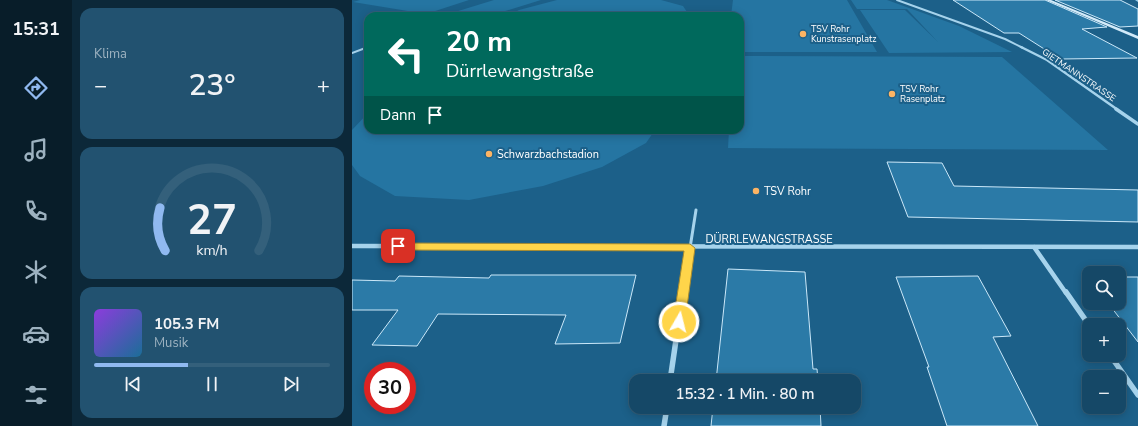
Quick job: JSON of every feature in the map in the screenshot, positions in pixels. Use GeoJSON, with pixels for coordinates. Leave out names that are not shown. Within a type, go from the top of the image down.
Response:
{"type":"FeatureCollection","features":[{"type":"Feature","properties":{"kind":"street","name":"GIETMANNSTRASSE"},"geometry":{"type":"LineString","coordinates":[[897,0],[1005,39],[1047,60],[1138,124]]}},
{"type":"Feature","properties":{"kind":"street"},"geometry":{"type":"LineString","coordinates":[[1048,0],[1138,38]]}},
{"type":"Feature","properties":{"kind":"street","name":"DÜRRLEWANGSTRASSE"},"geometry":{"type":"LineString","coordinates":[[352,246],[690,248],[1138,247]]}},
{"type":"Feature","properties":{"kind":"street"},"geometry":{"type":"LineString","coordinates":[[1034,247],[1084,318]]}},
{"type":"Feature","properties":{"kind":"street"},"geometry":{"type":"LineString","coordinates":[[671,374],[690,248]]}},
{"type":"Feature","properties":{"kind":"street"},"geometry":{"type":"LineString","coordinates":[[1115,362],[1138,395]]}},
{"type":"Feature","properties":{"kind":"street"},"geometry":{"type":"LineString","coordinates":[[664,426],[666,414]]}},
{"type":"Feature","properties":{"kind":"lane"},"geometry":{"type":"LineString","coordinates":[[352,53],[364,48]]}},
{"type":"Feature","properties":{"kind":"lane"},"geometry":{"type":"LineString","coordinates":[[690,248],[696,210]]}},
{"type":"Feature","properties":{"kind":"shaded area"},"geometry":{"type":"Polygon","coordinates":[[[360,0],[469,0],[432,12],[414,12],[353,2],[360,0]]]}},
{"type":"Feature","properties":{"kind":"shaded area"},"geometry":{"type":"Polygon","coordinates":[[[494,0],[541,0],[502,12],[455,12],[494,0]]]}},
{"type":"Feature","properties":{"kind":"shaded area"},"geometry":{"type":"Polygon","coordinates":[[[557,0],[661,0],[683,6],[687,12],[515,12],[557,0]]]}},
{"type":"Feature","properties":{"kind":"shaded area","name":"TSV Rohr Kunstrasenplatz"},"geometry":{"type":"Polygon","coordinates":[[[733,0],[847,0],[877,52],[744,52],[744,12],[732,12],[733,0]]]}},
{"type":"Feature","properties":{"kind":"shaded area"},"geometry":{"type":"Polygon","coordinates":[[[851,0],[887,0],[959,26],[1012,52],[889,53],[860,10],[905,10],[938,42],[907,9],[857,9],[851,0]]]}},
{"type":"Feature","properties":{"kind":"shaded area","name":"TSV Rohr Rasenplatz"},"geometry":{"type":"Polygon","coordinates":[[[744,56],[1002,57],[1108,150],[728,148],[729,134],[744,134],[744,56]]]}},
{"type":"Feature","properties":{"kind":"shaded area","name":"Schwarzbachstadion"},"geometry":{"type":"Polygon","coordinates":[[[364,117],[364,134],[652,134],[646,143],[602,167],[543,186],[469,200],[395,196],[360,176],[352,165],[352,130],[364,117]]]}},
{"type":"Feature","properties":{"kind":"building"},"geometry":{"type":"Polygon","coordinates":[[[953,0],[1045,0],[1107,27],[1082,29],[1137,58],[1060,59],[1019,33],[1004,33],[953,0]]]}},
{"type":"Feature","properties":{"kind":"building"},"geometry":{"type":"Polygon","coordinates":[[[1055,0],[1120,0],[1138,9],[1138,26],[1120,27],[1055,0]]]}},
{"type":"Feature","properties":{"kind":"building"},"geometry":{"type":"Polygon","coordinates":[[[887,162],[942,163],[954,186],[1138,190],[1138,222],[908,217],[887,162]]]}},
{"type":"Feature","properties":{"kind":"building"},"geometry":{"type":"Polygon","coordinates":[[[728,269],[805,272],[813,369],[817,369],[817,374],[717,374],[728,269]]]}},
{"type":"Feature","properties":{"kind":"building"},"geometry":{"type":"Polygon","coordinates":[[[491,275],[636,275],[620,343],[555,344],[566,315],[438,314],[417,346],[372,345],[398,310],[352,310],[352,280],[395,281],[399,276],[489,278],[491,275]]]}},
{"type":"Feature","properties":{"kind":"building"},"geometry":{"type":"Polygon","coordinates":[[[978,276],[1011,336],[993,337],[1038,426],[947,426],[927,367],[929,367],[896,277],[978,276]]]}},
{"type":"Feature","properties":{"kind":"building"},"geometry":{"type":"Polygon","coordinates":[[[1126,277],[1138,277],[1138,342],[1126,326],[1126,318],[1120,318],[1113,310],[1126,310],[1126,277]]]}},
{"type":"Feature","properties":{"kind":"building"},"geometry":{"type":"Polygon","coordinates":[[[712,414],[820,414],[821,426],[711,426],[712,414]]]}},
{"type":"Feature","properties":{"kind":"place","name":"TSV Rohr Kunstrasenplatz"},"geometry":{"type":"Point","coordinates":[803,34]}},
{"type":"Feature","properties":{"kind":"place","name":"TSV Rohr Rasenplatz"},"geometry":{"type":"Point","coordinates":[892,94]}},
{"type":"Feature","properties":{"kind":"place","name":"Schwarzbachstadion"},"geometry":{"type":"Point","coordinates":[489,154]}},
{"type":"Feature","properties":{"kind":"place","name":"TSV Rohr"},"geometry":{"type":"Point","coordinates":[756,191]}},
{"type":"Feature","properties":{"kind":"route"},"geometry":{"type":"LineString","coordinates":[[398,246],[690,248],[679,322]]}}]}
